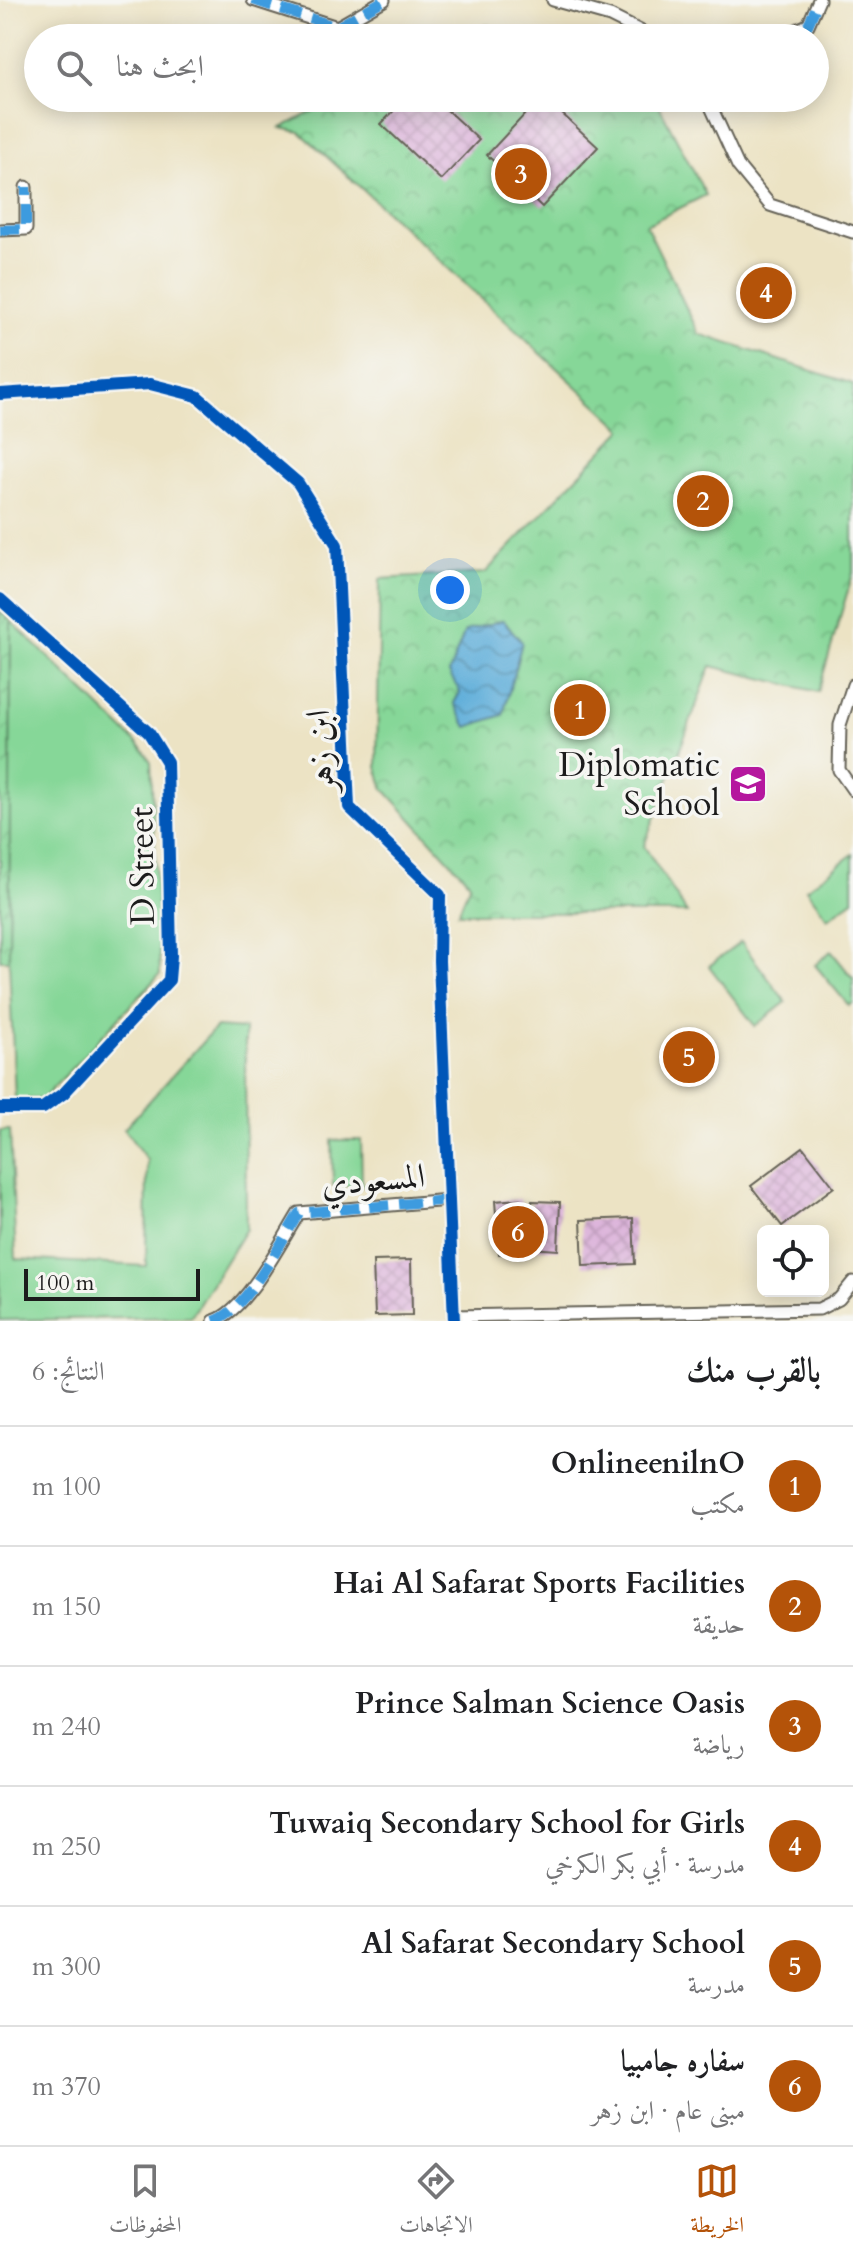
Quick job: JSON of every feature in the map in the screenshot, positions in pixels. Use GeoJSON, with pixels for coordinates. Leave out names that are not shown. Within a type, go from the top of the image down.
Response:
{"type":"FeatureCollection","features":[{"type":"Feature","properties":{"kind":"street"},"geometry":{"type":"LineString","coordinates":[[253,0],[328,24]]}},
{"type":"Feature","properties":{"kind":"street"},"geometry":{"type":"LineString","coordinates":[[342,24],[384,0]]}},
{"type":"Feature","properties":{"kind":"street"},"geometry":{"type":"LineString","coordinates":[[553,0],[610,16],[626,24]]}},
{"type":"Feature","properties":{"kind":"street"},"geometry":{"type":"LineString","coordinates":[[808,24],[819,0]]}},
{"type":"Feature","properties":{"kind":"street"},"geometry":{"type":"LineString","coordinates":[[713,112],[738,166],[770,205],[853,232]]}},
{"type":"Feature","properties":{"kind":"street"},"geometry":{"type":"LineString","coordinates":[[0,230],[26,229],[26,187]]}},
{"type":"Feature","properties":{"kind":"street","name":"ابن زهر"},"geometry":{"type":"LineString","coordinates":[[0,394],[150,384],[197,396],[298,483],[337,545],[349,807],[440,895],[439,961],[454,1319]]}},
{"type":"Feature","properties":{"kind":"street","name":"D Street"},"geometry":{"type":"LineString","coordinates":[[0,599],[149,733],[167,762],[171,956],[169,980],[64,1093],[43,1108],[0,1108]]}},
{"type":"Feature","properties":{"kind":"street"},"geometry":{"type":"LineString","coordinates":[[853,685],[840,725],[839,770],[853,790]]}},
{"type":"Feature","properties":{"kind":"street","name":"المسعودي"},"geometry":{"type":"LineString","coordinates":[[214,1321],[224,1318],[245,1295],[299,1213],[449,1200]]}},
{"type":"Feature","properties":{"kind":"street"},"geometry":{"type":"LineString","coordinates":[[454,1319],[819,1309],[839,1299],[853,1282]]}},
{"type":"Feature","properties":{"kind":"green space"},"geometry":{"type":"Polygon","coordinates":[[[311,112],[662,112],[706,195],[646,225],[699,334],[853,384],[853,573],[818,692],[711,666],[644,846],[687,913],[458,913],[470,883],[384,789],[377,767],[380,579],[485,573],[623,429],[300,132],[281,128],[311,112]]]}},
{"type":"Feature","properties":{"kind":"green space"},"geometry":{"type":"Polygon","coordinates":[[[0,611],[11,621],[9,960],[0,960],[0,611]]]}},
{"type":"Feature","properties":{"kind":"green space"},"geometry":{"type":"Polygon","coordinates":[[[11,621],[142,748],[151,762],[160,974],[43,1099],[15,1099],[9,960],[11,621]]]}},
{"type":"Feature","properties":{"kind":"green space"},"geometry":{"type":"Polygon","coordinates":[[[853,854],[853,900],[828,918],[806,889],[853,854]]]}},
{"type":"Feature","properties":{"kind":"green space"},"geometry":{"type":"Polygon","coordinates":[[[741,942],[786,1002],[755,1026],[709,966],[741,942]]]}},
{"type":"Feature","properties":{"kind":"green space"},"geometry":{"type":"Polygon","coordinates":[[[831,951],[853,978],[853,1003],[849,1006],[815,965],[831,951]]]}},
{"type":"Feature","properties":{"kind":"green space"},"geometry":{"type":"Polygon","coordinates":[[[216,1027],[245,1029],[246,1229],[191,1317],[0,1320],[0,1130],[10,1130],[16,1259],[146,1266],[147,1160],[124,1129],[216,1027]]]}},
{"type":"Feature","properties":{"kind":"green space"},"geometry":{"type":"Polygon","coordinates":[[[332,1140],[361,1140],[362,1186],[333,1186],[332,1140]]]}},
{"type":"Feature","properties":{"kind":"water"},"geometry":{"type":"Polygon","coordinates":[[[503,620],[522,642],[503,715],[467,727],[454,703],[460,692],[449,673],[465,631],[503,620]]]}},
{"type":"Feature","properties":{"kind":"building"},"geometry":{"type":"Polygon","coordinates":[[[393,112],[449,112],[479,140],[441,180],[381,124],[393,112]]]}},
{"type":"Feature","properties":{"kind":"building"},"geometry":{"type":"Polygon","coordinates":[[[527,112],[560,112],[598,147],[542,207],[487,155],[527,112]]]}},
{"type":"Feature","properties":{"kind":"building"},"geometry":{"type":"Polygon","coordinates":[[[803,1147],[834,1187],[781,1225],[751,1186],[803,1147]]]}},
{"type":"Feature","properties":{"kind":"building"},"geometry":{"type":"Polygon","coordinates":[[[520,1199],[525,1252],[499,1254],[495,1201],[520,1199]]]}},
{"type":"Feature","properties":{"kind":"building"},"geometry":{"type":"Polygon","coordinates":[[[532,1201],[560,1202],[558,1250],[530,1248],[532,1201]]]}},
{"type":"Feature","properties":{"kind":"building"},"geometry":{"type":"Polygon","coordinates":[[[633,1218],[635,1264],[583,1266],[581,1220],[633,1218]]]}},
{"type":"Feature","properties":{"kind":"building"},"geometry":{"type":"Polygon","coordinates":[[[411,1260],[412,1315],[375,1316],[373,1261],[411,1260]]]}},
{"type":"Feature","properties":{"kind":"marked path"},"geometry":{"type":"LineString","coordinates":[[253,0],[328,24]]}},
{"type":"Feature","properties":{"kind":"marked path"},"geometry":{"type":"LineString","coordinates":[[342,24],[384,0]]}},
{"type":"Feature","properties":{"kind":"marked path"},"geometry":{"type":"LineString","coordinates":[[808,24],[819,0]]}},
{"type":"Feature","properties":{"kind":"marked path"},"geometry":{"type":"LineString","coordinates":[[0,230],[26,229],[26,187]]}},
{"type":"Feature","properties":{"kind":"marked path"},"geometry":{"type":"LineString","coordinates":[[214,1321],[226,1315],[250,1290],[299,1213],[449,1200]]}},
{"type":"Feature","properties":{"kind":"cycle path"},"geometry":{"type":"LineString","coordinates":[[0,394],[150,384],[197,396],[298,483],[337,545],[349,807],[440,895],[439,961],[454,1321]]}},
{"type":"Feature","properties":{"kind":"cycle path"},"geometry":{"type":"LineString","coordinates":[[0,599],[149,733],[167,762],[171,956],[169,980],[64,1093],[43,1108],[0,1108]]}},
{"type":"Feature","properties":{"kind":"place","name":"Prince Salman Science Oasis"},"geometry":{"type":"Point","coordinates":[521,174]}},
{"type":"Feature","properties":{"kind":"place","name":"Tuwaiq Secondary School for Girls"},"geometry":{"type":"Point","coordinates":[766,293]}},
{"type":"Feature","properties":{"kind":"place","name":"Hai Al Safarat Sports Facilities"},"geometry":{"type":"Point","coordinates":[703,501]}},
{"type":"Feature","properties":{"kind":"place","name":"OnlineenilnO"},"geometry":{"type":"Point","coordinates":[580,710]}},
{"type":"Feature","properties":{"kind":"place","name":"Diplomatic School"},"geometry":{"type":"Point","coordinates":[748,784]}},
{"type":"Feature","properties":{"kind":"place","name":"Al Safarat Secondary School"},"geometry":{"type":"Point","coordinates":[689,1057]}},
{"type":"Feature","properties":{"kind":"place","name":"سفاره جامبيا"},"geometry":{"type":"Point","coordinates":[518,1232]}}]}
